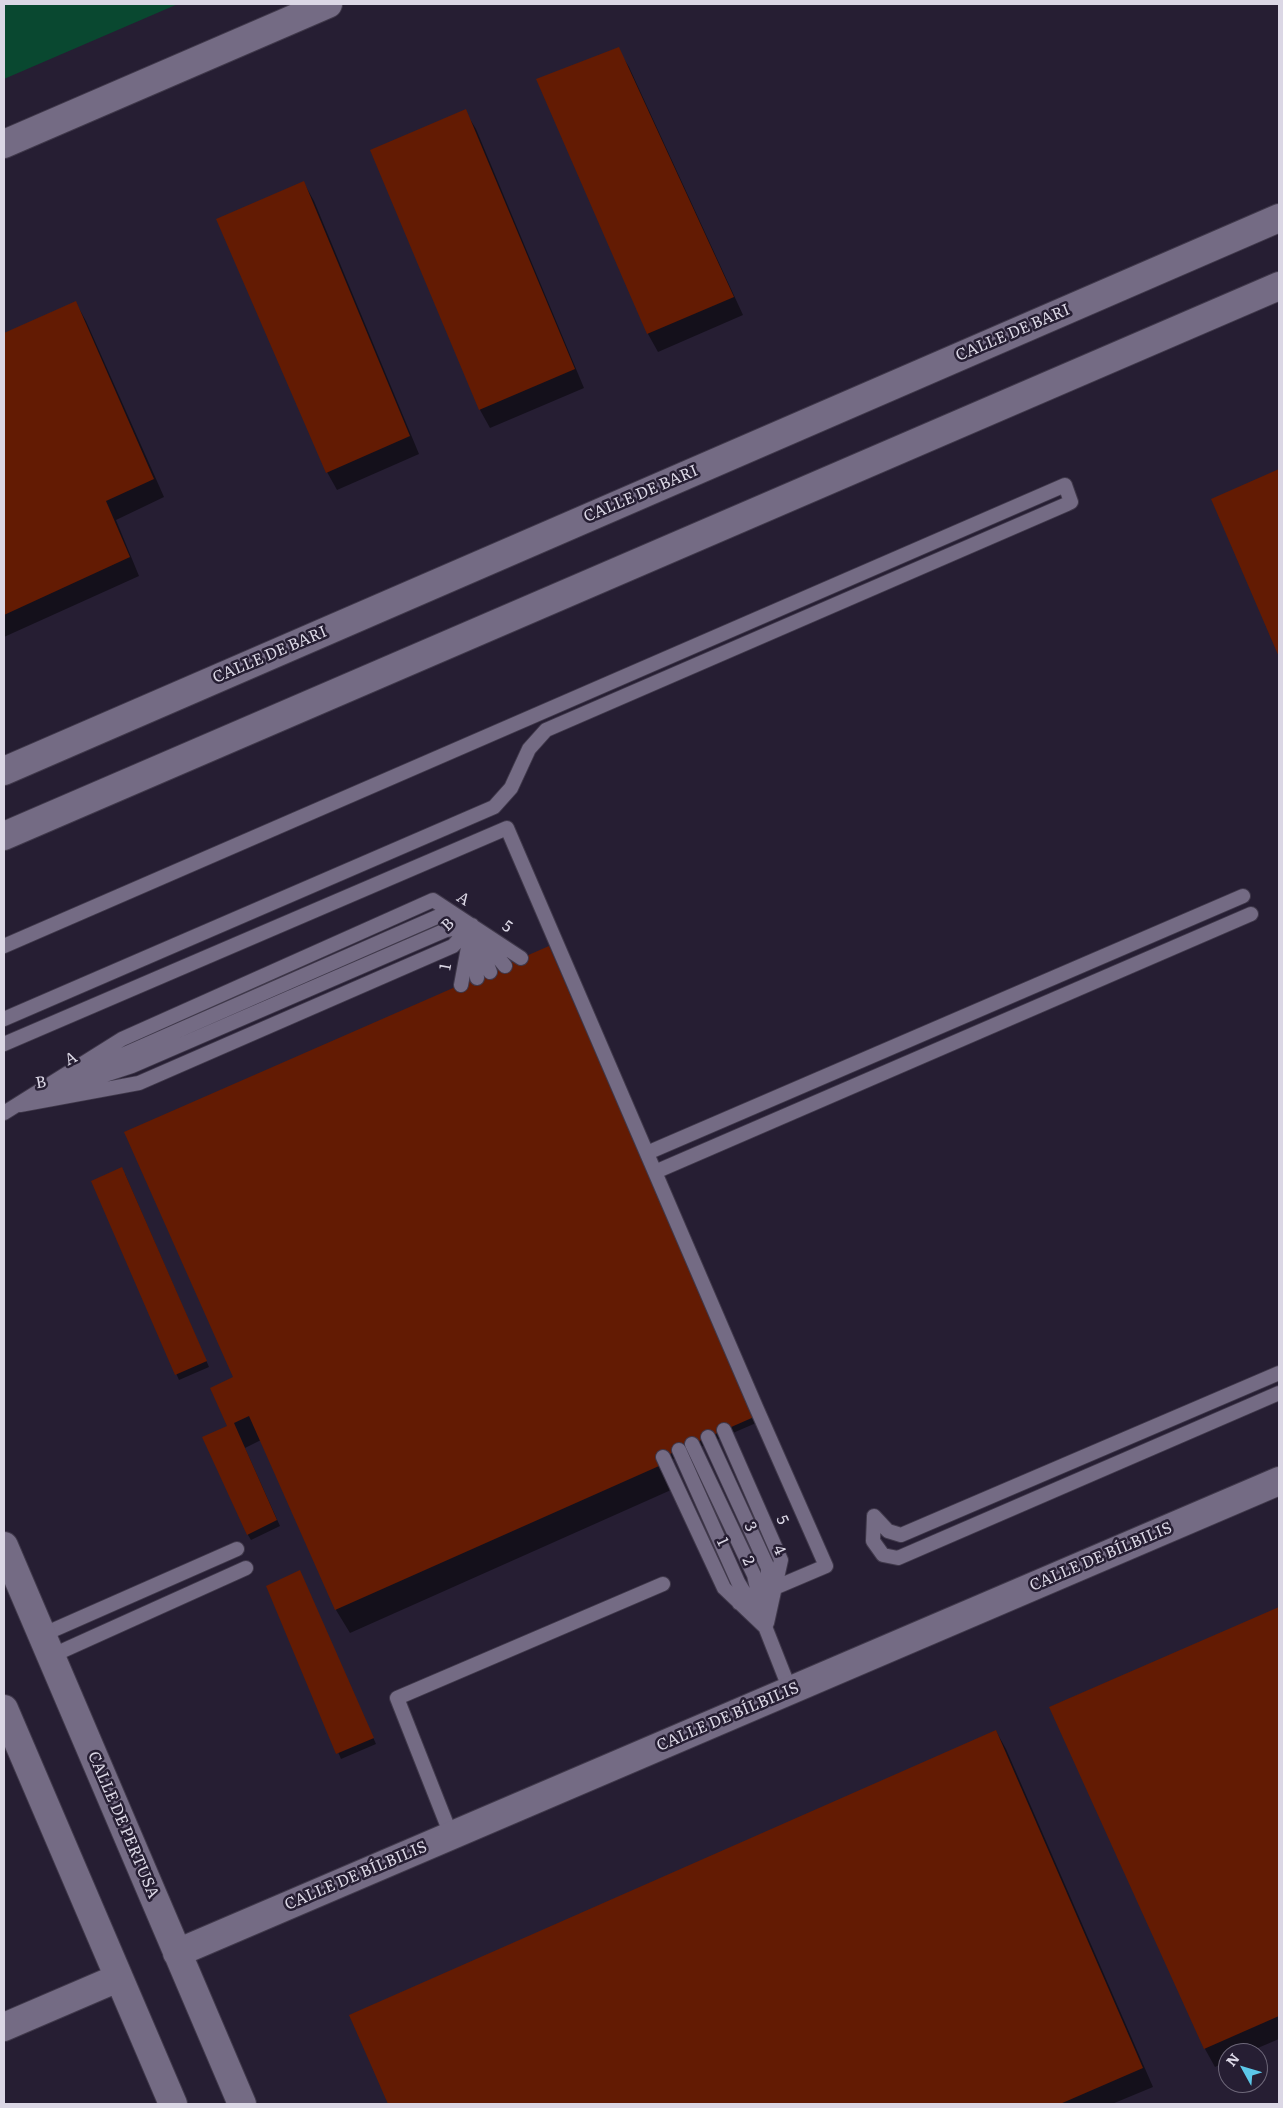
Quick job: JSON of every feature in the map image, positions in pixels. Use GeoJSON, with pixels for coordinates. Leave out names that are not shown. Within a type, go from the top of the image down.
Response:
{"type":"FeatureCollection","features":[{"type":"Feature","properties":{"kind":"street"},"geometry":{"type":"LineString","coordinates":[[4,144],[328,4]]}},
{"type":"Feature","properties":{"kind":"street","name":"CALLE DE BARI"},"geometry":{"type":"LineString","coordinates":[[4,771],[1279,218]]}},
{"type":"Feature","properties":{"kind":"street"},"geometry":{"type":"LineString","coordinates":[[4,836],[1279,286]]}},
{"type":"Feature","properties":{"kind":"street","name":"CALLE DE BÍLBILIS"},"geometry":{"type":"LineString","coordinates":[[177,1953],[1279,1481]]}},
{"type":"Feature","properties":{"kind":"street","name":"CALLE DE PERTUSA"},"geometry":{"type":"LineString","coordinates":[[4,1546],[242,2104]]}},
{"type":"Feature","properties":{"kind":"street"},"geometry":{"type":"LineString","coordinates":[[4,1709],[173,2104]]}},
{"type":"Feature","properties":{"kind":"street"},"geometry":{"type":"LineString","coordinates":[[4,2027],[118,1978]]}},
{"type":"Feature","properties":{"kind":"lane"},"geometry":{"type":"LineString","coordinates":[[4,946],[1065,485],[1071,502],[546,730],[529,749],[511,788],[494,807],[4,1019]]}},
{"type":"Feature","properties":{"kind":"lane"},"geometry":{"type":"LineString","coordinates":[[4,1044],[507,828],[826,1566],[758,1595],[766,1629],[790,1690]]}},
{"type":"Feature","properties":{"kind":"lane"},"geometry":{"type":"LineString","coordinates":[[647,1153],[1243,896]]}},
{"type":"Feature","properties":{"kind":"lane","name":"A"},"geometry":{"type":"LineString","coordinates":[[7,1109],[122,1038],[433,900],[472,925]]}},
{"type":"Feature","properties":{"kind":"lane"},"geometry":{"type":"LineString","coordinates":[[655,1172],[1251,914]]}},
{"type":"Feature","properties":{"kind":"lane"},"geometry":{"type":"LineString","coordinates":[[472,925],[505,966]]}},
{"type":"Feature","properties":{"kind":"lane"},"geometry":{"type":"LineString","coordinates":[[472,925],[490,972]]}},
{"type":"Feature","properties":{"kind":"lane"},"geometry":{"type":"LineString","coordinates":[[472,925],[477,978]]}},
{"type":"Feature","properties":{"kind":"lane","name":"5"},"geometry":{"type":"LineString","coordinates":[[472,925],[521,958]]}},
{"type":"Feature","properties":{"kind":"lane","name":"1"},"geometry":{"type":"LineString","coordinates":[[461,985],[472,925]]}},
{"type":"Feature","properties":{"kind":"lane","name":"B"},"geometry":{"type":"LineString","coordinates":[[7,1109],[132,1066],[446,930],[472,925]]}},
{"type":"Feature","properties":{"kind":"lane","name":"B"},"geometry":{"type":"LineString","coordinates":[[7,1109],[139,1083],[453,946],[472,925]]}},
{"type":"Feature","properties":{"kind":"lane"},"geometry":{"type":"LineString","coordinates":[[1279,1373],[901,1535],[888,1531],[874,1516],[873,1541],[884,1555],[898,1558],[1279,1393]]}},
{"type":"Feature","properties":{"kind":"lane","name":"5"},"geometry":{"type":"LineString","coordinates":[[724,1430],[781,1560],[758,1595]]}},
{"type":"Feature","properties":{"kind":"lane","name":"4"},"geometry":{"type":"LineString","coordinates":[[708,1437],[768,1568],[758,1595]]}},
{"type":"Feature","properties":{"kind":"lane","name":"2"},"geometry":{"type":"LineString","coordinates":[[686,1447],[738,1582],[758,1595]]}},
{"type":"Feature","properties":{"kind":"lane","name":"1"},"geometry":{"type":"LineString","coordinates":[[663,1457],[724,1588],[758,1595],[766,1629]]}},
{"type":"Feature","properties":{"kind":"lane"},"geometry":{"type":"LineString","coordinates":[[46,1646],[237,1548]]}},
{"type":"Feature","properties":{"kind":"lane"},"geometry":{"type":"LineString","coordinates":[[46,1646],[246,1568]]}},
{"type":"Feature","properties":{"kind":"lane"},"geometry":{"type":"LineString","coordinates":[[451,1835],[397,1698],[663,1584]]}},
{"type":"Feature","properties":{"kind":"green space"},"geometry":{"type":"Polygon","coordinates":[[[4,4],[178,4],[4,79],[4,4]]]}},
{"type":"Feature","properties":{"kind":"building"},"geometry":{"type":"Polygon","coordinates":[[[619,47],[734,297],[647,334],[536,79],[619,47]]]}},
{"type":"Feature","properties":{"kind":"building"},"geometry":{"type":"Polygon","coordinates":[[[466,109],[575,369],[479,410],[370,150],[466,109]]]}},
{"type":"Feature","properties":{"kind":"building"},"geometry":{"type":"Polygon","coordinates":[[[304,181],[410,436],[326,473],[216,219],[304,181]]]}},
{"type":"Feature","properties":{"kind":"building"},"geometry":{"type":"Polygon","coordinates":[[[76,301],[154,479],[106,501],[130,557],[4,615],[4,333],[76,301]]]}},
{"type":"Feature","properties":{"kind":"building"},"geometry":{"type":"Polygon","coordinates":[[[1279,469],[1279,657],[1211,499],[1279,469]]]}},
{"type":"Feature","properties":{"kind":"building"},"geometry":{"type":"Polygon","coordinates":[[[549,946],[754,1417],[663,1457],[659,1466],[335,1610],[249,1416],[234,1423],[277,1520],[247,1535],[202,1437],[227,1426],[210,1388],[233,1377],[124,1132],[549,946]]]}},
{"type":"Feature","properties":{"kind":"building"},"geometry":{"type":"Polygon","coordinates":[[[122,1167],[207,1361],[175,1375],[91,1181],[122,1167]]]}},
{"type":"Feature","properties":{"kind":"building"},"geometry":{"type":"Polygon","coordinates":[[[300,1570],[374,1738],[336,1754],[266,1586],[300,1570]]]}},
{"type":"Feature","properties":{"kind":"building"},"geometry":{"type":"Polygon","coordinates":[[[1279,1607],[1279,2016],[1204,2049],[1049,1707],[1279,1607]]]}},
{"type":"Feature","properties":{"kind":"building"},"geometry":{"type":"Polygon","coordinates":[[[996,1730],[1143,2068],[1060,2104],[388,2104],[349,2015],[996,1730]]]}}]}
